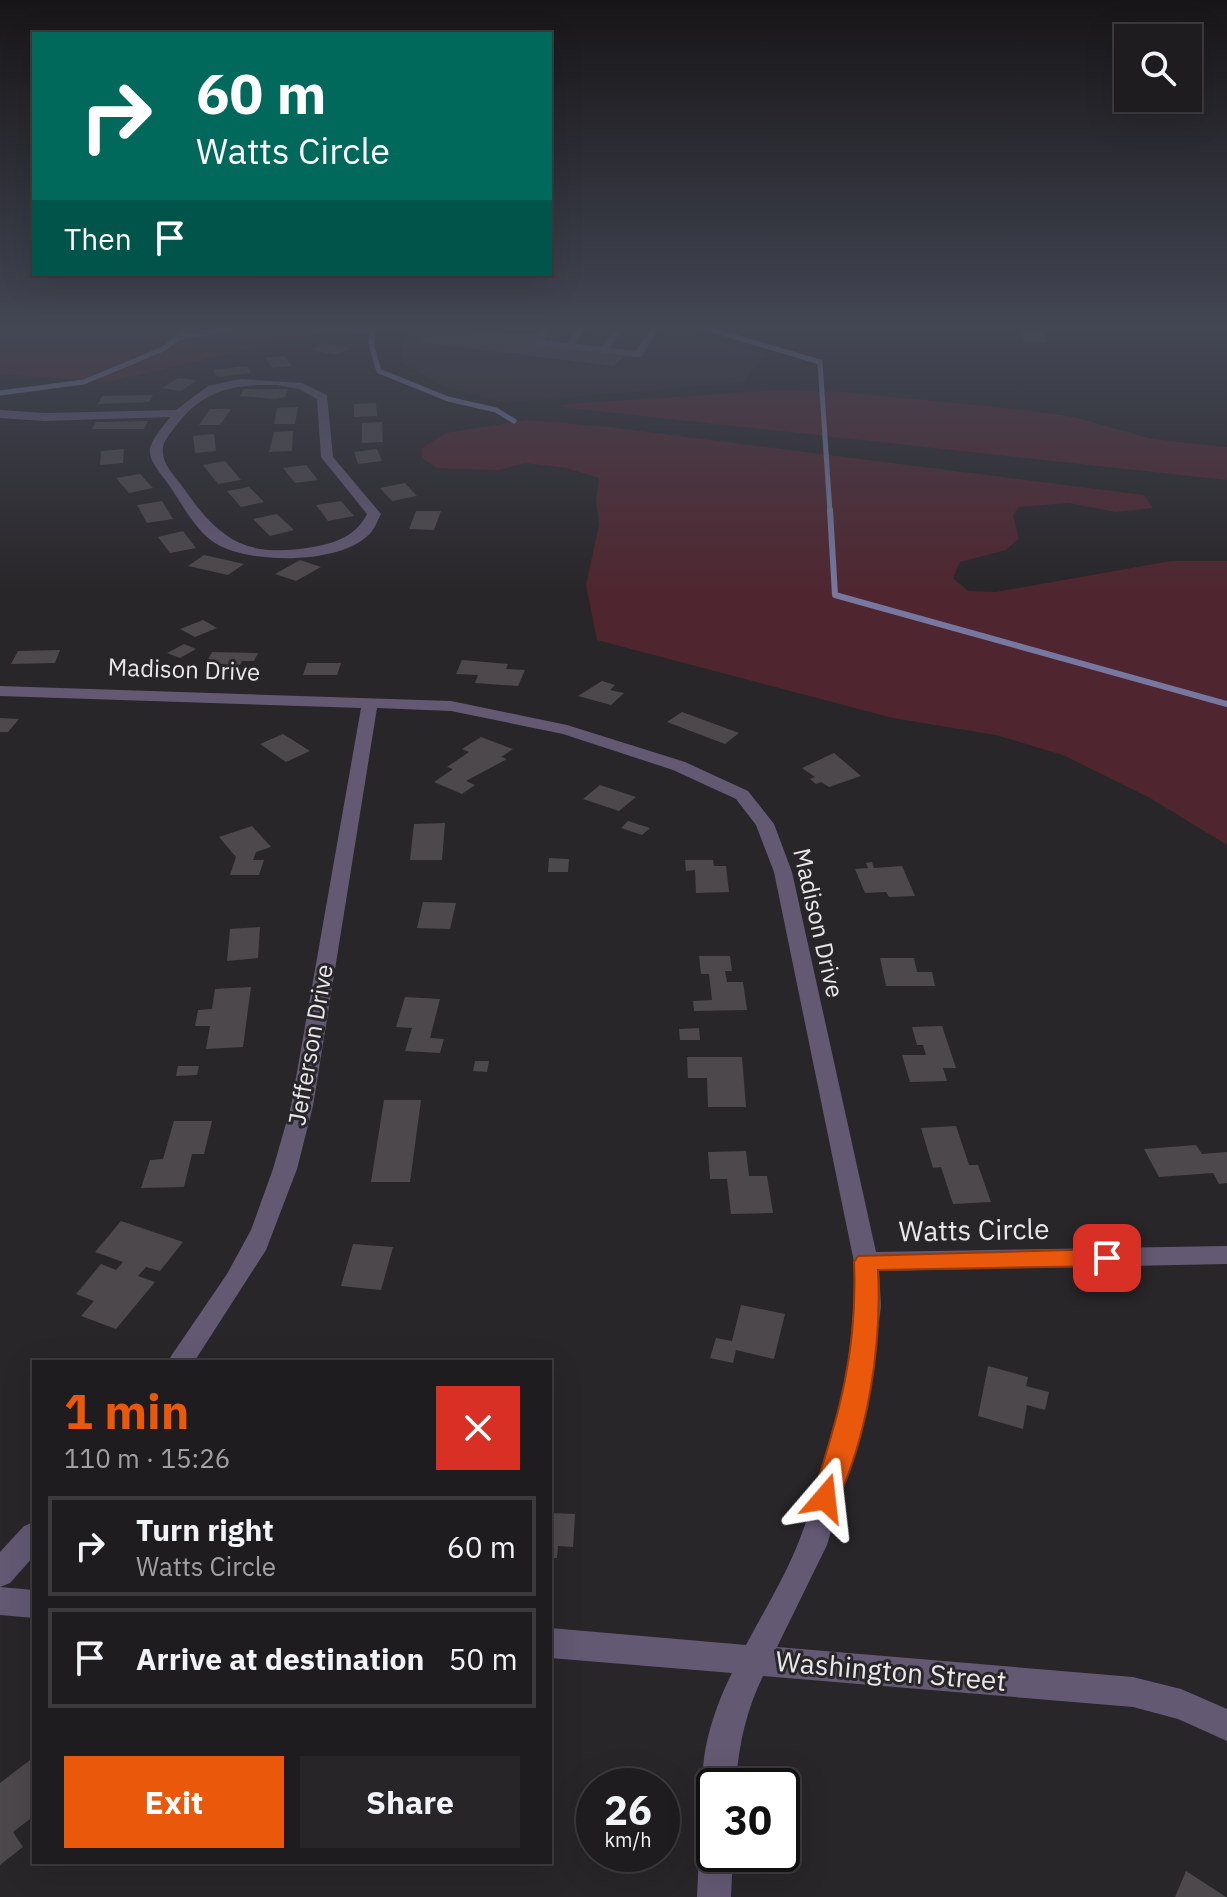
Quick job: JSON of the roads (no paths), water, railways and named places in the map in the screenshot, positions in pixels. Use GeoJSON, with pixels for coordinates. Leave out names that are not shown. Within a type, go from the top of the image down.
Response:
{"type":"FeatureCollection","features":[{"type":"Feature","properties":{"kind":"street"},"geometry":{"type":"LineString","coordinates":[[38,417],[61,417]]}},
{"type":"Feature","properties":{"kind":"street"},"geometry":{"type":"LineString","coordinates":[[175,417],[157,444],[156,456],[214,534],[225,543],[263,553],[300,553],[346,542],[372,524],[373,510],[327,457],[325,417]]}},
{"type":"Feature","properties":{"kind":"street","name":"Madison Drive"},"geometry":{"type":"LineString","coordinates":[[0,691],[451,706],[567,730],[724,784],[757,809],[783,872],[866,1262],[868,1306],[854,1406],[812,1545],[734,1702],[720,1768]]}},
{"type":"Feature","properties":{"kind":"street","name":"Jefferson Drive"},"geometry":{"type":"LineString","coordinates":[[181,1360],[243,1268],[272,1211],[290,1157],[302,1106],[370,702]]}},
{"type":"Feature","properties":{"kind":"street","name":"Watts Circle"},"geometry":{"type":"LineString","coordinates":[[866,1262],[1227,1255]]}},
{"type":"Feature","properties":{"kind":"street"},"geometry":{"type":"LineString","coordinates":[[0,1573],[32,1537]]}},
{"type":"Feature","properties":{"kind":"street"},"geometry":{"type":"LineString","coordinates":[[0,1601],[32,1604]]}},
{"type":"Feature","properties":{"kind":"street","name":"Washington Street"},"geometry":{"type":"LineString","coordinates":[[552,1643],[1133,1692],[1181,1704],[1227,1725]]}},
{"type":"Feature","properties":{"kind":"street"},"geometry":{"type":"LineString","coordinates":[[714,1897],[715,1872]]}},
{"type":"Feature","properties":{"kind":"waterway"},"geometry":{"type":"LineString","coordinates":[[507,417],[514,421]]}},
{"type":"Feature","properties":{"kind":"waterway"},"geometry":{"type":"LineString","coordinates":[[824,417],[830,512]]}},
{"type":"Feature","properties":{"kind":"waterway"},"geometry":{"type":"LineString","coordinates":[[830,510],[835,595],[1227,704]]}}]}
